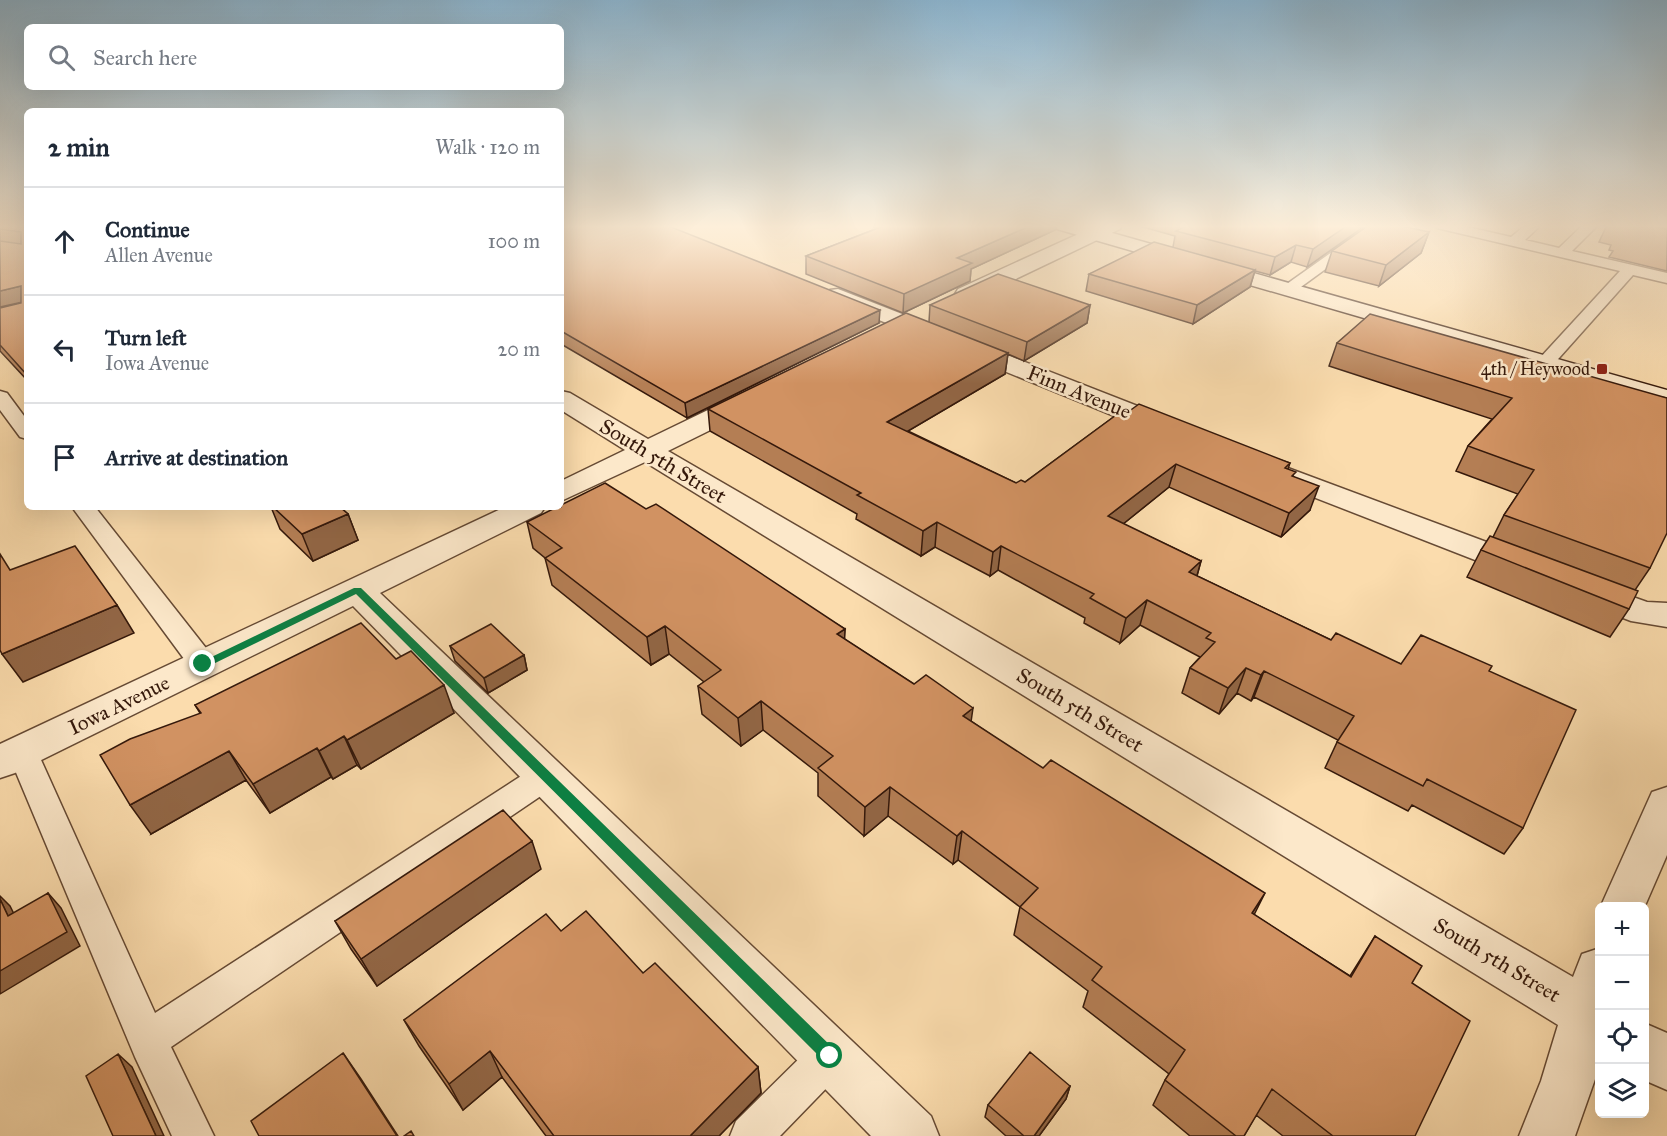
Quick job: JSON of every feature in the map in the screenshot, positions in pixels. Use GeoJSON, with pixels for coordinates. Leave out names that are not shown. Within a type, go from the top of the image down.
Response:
{"type":"FeatureCollection","features":[{"type":"Feature","properties":{"kind":"street"},"geometry":{"type":"LineString","coordinates":[[875,338],[1000,278]]}},
{"type":"Feature","properties":{"kind":"street"},"geometry":{"type":"LineString","coordinates":[[1255,278],[1667,398]]}},
{"type":"Feature","properties":{"kind":"street","name":"Finn Avenue"},"geometry":{"type":"LineString","coordinates":[[810,284],[1190,437]]}},
{"type":"Feature","properties":{"kind":"street"},"geometry":{"type":"LineString","coordinates":[[564,491],[771,389]]}},
{"type":"Feature","properties":{"kind":"street","name":"South 5th Street"},"geometry":{"type":"LineString","coordinates":[[564,401],[646,451],[1595,1001]]}},
{"type":"Feature","properties":{"kind":"street"},"geometry":{"type":"LineString","coordinates":[[1256,464],[1643,613],[1667,615]]}},
{"type":"Feature","properties":{"kind":"street","name":"Iowa Avenue"},"geometry":{"type":"LineString","coordinates":[[11,756],[524,510]]}},
{"type":"Feature","properties":{"kind":"street"},"geometry":{"type":"LineString","coordinates":[[357,590],[911,1136]]}},
{"type":"Feature","properties":{"kind":"street"},"geometry":{"type":"LineString","coordinates":[[1624,902],[1667,804]]}},
{"type":"Feature","properties":{"kind":"street"},"geometry":{"type":"LineString","coordinates":[[1547,1136],[1595,1001]]}},
{"type":"Feature","properties":{"kind":"street"},"geometry":{"type":"LineString","coordinates":[[1649,1052],[1667,1063]]}},
{"type":"Feature","properties":{"kind":"lane"},"geometry":{"type":"LineString","coordinates":[[1289,289],[1304,278]]}},
{"type":"Feature","properties":{"kind":"lane"},"geometry":{"type":"LineString","coordinates":[[1545,363],[1622,278]]}},
{"type":"Feature","properties":{"kind":"lane"},"geometry":{"type":"LineString","coordinates":[[0,397],[24,429]]}},
{"type":"Feature","properties":{"kind":"lane"},"geometry":{"type":"LineString","coordinates":[[85,510],[203,664]]}},
{"type":"Feature","properties":{"kind":"lane"},"geometry":{"type":"LineString","coordinates":[[11,756],[193,1136]]}},
{"type":"Feature","properties":{"kind":"lane"},"geometry":{"type":"LineString","coordinates":[[148,1040],[546,776]]}},
{"type":"Feature","properties":{"kind":"lane"},"geometry":{"type":"LineString","coordinates":[[751,1136],[830,1056]]}},
{"type":"Feature","properties":{"kind":"building"},"geometry":{"type":"Polygon","coordinates":[[[0,278],[24,278],[24,372],[0,345],[0,308],[21,303],[21,286],[0,291],[0,278]]]}},
{"type":"Feature","properties":{"kind":"building"},"geometry":{"type":"Polygon","coordinates":[[[564,278],[799,278],[880,310],[685,403],[564,333],[564,278]]]}},
{"type":"Feature","properties":{"kind":"building"},"geometry":{"type":"Polygon","coordinates":[[[863,278],[939,278],[904,294],[863,278]]]}},
{"type":"Feature","properties":{"kind":"building"},"geometry":{"type":"Polygon","coordinates":[[[989,278],[1010,278],[1090,305],[1027,342],[930,305],[989,278]]]}},
{"type":"Feature","properties":{"kind":"building"},"geometry":{"type":"Polygon","coordinates":[[[1103,278],[1242,278],[1197,305],[1103,278]]]}},
{"type":"Feature","properties":{"kind":"building"},"geometry":{"type":"Polygon","coordinates":[[[906,313],[1008,353],[887,422],[1016,483],[1021,480],[1025,482],[1123,410],[1128,412],[1139,404],[1290,463],[1285,468],[1296,472],[1292,476],[1319,486],[1289,513],[1176,464],[1108,516],[1201,561],[1189,572],[1331,640],[1336,633],[1401,664],[1421,635],[1492,666],[1489,671],[1576,710],[1523,828],[1427,779],[1423,786],[1337,742],[1354,716],[1264,671],[1261,675],[1246,668],[1228,688],[1190,668],[1215,642],[1206,638],[1211,633],[1147,600],[1126,618],[1090,598],[1094,594],[1001,546],[993,552],[937,522],[923,531],[857,495],[861,493],[708,409],[906,313]]]}},
{"type":"Feature","properties":{"kind":"building"},"geometry":{"type":"Polygon","coordinates":[[[1370,314],[1667,398],[1667,533],[1650,568],[1504,515],[1534,470],[1468,446],[1512,398],[1337,343],[1370,314]]]}},
{"type":"Feature","properties":{"kind":"building"},"geometry":{"type":"Polygon","coordinates":[[[605,483],[646,509],[656,504],[845,629],[837,634],[914,684],[926,675],[973,708],[963,716],[1043,768],[1051,760],[1265,893],[1252,913],[1351,977],[1375,936],[1422,966],[1412,983],[1470,1021],[1415,1136],[1333,1136],[1272,1089],[1244,1136],[1236,1136],[1165,1080],[1185,1050],[1092,980],[1102,967],[1020,907],[1038,888],[962,831],[957,836],[890,787],[865,807],[818,768],[833,756],[761,701],[738,718],[698,686],[721,670],[665,626],[647,637],[545,558],[562,548],[527,522],[551,510],[564,510],[564,504],[605,483]]]}},
{"type":"Feature","properties":{"kind":"building"},"geometry":{"type":"Polygon","coordinates":[[[276,510],[343,510],[348,514],[302,534],[276,510]]]}},
{"type":"Feature","properties":{"kind":"building"},"geometry":{"type":"Polygon","coordinates":[[[1490,536],[1638,591],[1629,609],[1481,550],[1490,536]]]}},
{"type":"Feature","properties":{"kind":"building"},"geometry":{"type":"Polygon","coordinates":[[[75,546],[117,605],[2,654],[0,650],[0,554],[10,570],[75,546]]]}},
{"type":"Feature","properties":{"kind":"building"},"geometry":{"type":"Polygon","coordinates":[[[361,623],[396,659],[411,651],[444,685],[347,740],[344,736],[319,751],[317,748],[253,784],[229,751],[130,805],[100,755],[130,739],[201,713],[195,705],[361,623]]]}},
{"type":"Feature","properties":{"kind":"building"},"geometry":{"type":"Polygon","coordinates":[[[491,624],[524,655],[484,678],[450,646],[491,624]]]}},
{"type":"Feature","properties":{"kind":"building"},"geometry":{"type":"Polygon","coordinates":[[[503,810],[532,841],[361,959],[335,921],[503,810]]]}},
{"type":"Feature","properties":{"kind":"building"},"geometry":{"type":"Polygon","coordinates":[[[48,893],[67,932],[0,971],[0,899],[8,916],[48,893]]]}},
{"type":"Feature","properties":{"kind":"building"},"geometry":{"type":"Polygon","coordinates":[[[586,911],[643,973],[655,963],[758,1067],[690,1136],[554,1136],[490,1051],[449,1084],[404,1020],[546,914],[561,931],[586,911]]]}},
{"type":"Feature","properties":{"kind":"building"},"geometry":{"type":"Polygon","coordinates":[[[1030,1052],[1070,1086],[1034,1136],[1024,1136],[988,1105],[1030,1052]]]}},
{"type":"Feature","properties":{"kind":"building"},"geometry":{"type":"Polygon","coordinates":[[[343,1053],[397,1136],[259,1136],[251,1121],[343,1053]]]}},
{"type":"Feature","properties":{"kind":"building"},"geometry":{"type":"Polygon","coordinates":[[[118,1054],[156,1136],[113,1136],[86,1076],[118,1054]]]}},
{"type":"Feature","properties":{"kind":"building"},"geometry":{"type":"Polygon","coordinates":[[[411,1131],[414,1136],[404,1136],[411,1131]]]}},
{"type":"Feature","properties":{"kind":"place","name":"4th / Heywood"},"geometry":{"type":"Point","coordinates":[1602,369]}},
{"type":"Feature","properties":{"kind":"route"},"geometry":{"type":"LineString","coordinates":[[203,664],[357,590],[830,1056]]}}]}
